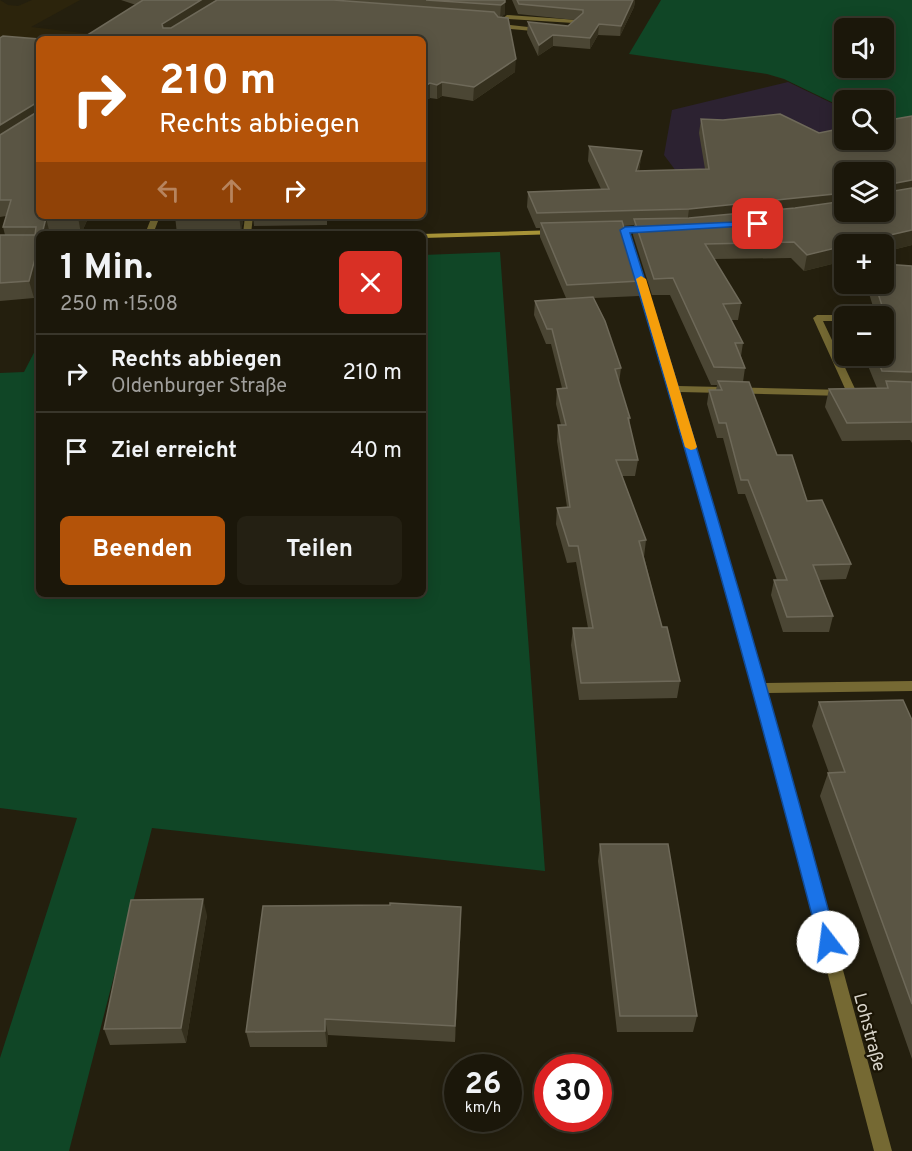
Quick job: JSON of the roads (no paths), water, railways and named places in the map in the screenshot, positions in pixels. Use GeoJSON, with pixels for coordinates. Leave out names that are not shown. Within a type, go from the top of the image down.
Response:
{"type":"FeatureCollection","features":[{"type":"Feature","properties":{"kind":"main road"},"geometry":{"type":"LineString","coordinates":[[603,231],[658,229]]}},
{"type":"Feature","properties":{"kind":"main road"},"geometry":{"type":"LineString","coordinates":[[426,236],[572,232]]}},
{"type":"Feature","properties":{"kind":"street"},"geometry":{"type":"LineString","coordinates":[[556,31],[499,26],[507,17],[578,22],[568,32]]}},
{"type":"Feature","properties":{"kind":"street"},"geometry":{"type":"LineString","coordinates":[[490,21],[502,22]]}},
{"type":"Feature","properties":{"kind":"street","name":"Lohstraße"},"geometry":{"type":"LineString","coordinates":[[625,230],[674,389],[760,688],[883,1151]]}},
{"type":"Feature","properties":{"kind":"street"},"geometry":{"type":"LineString","coordinates":[[834,318],[817,318],[834,350]]}},
{"type":"Feature","properties":{"kind":"street"},"geometry":{"type":"LineString","coordinates":[[674,389],[857,393],[843,366]]}},
{"type":"Feature","properties":{"kind":"street"},"geometry":{"type":"LineString","coordinates":[[760,688],[912,686]]}}]}
